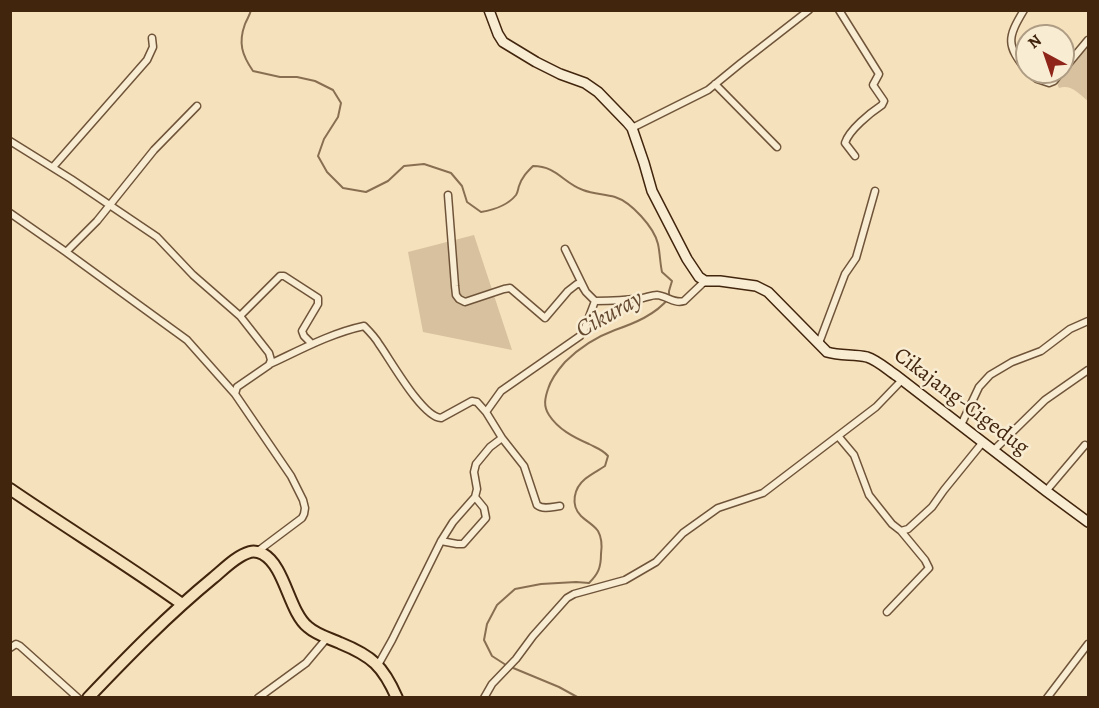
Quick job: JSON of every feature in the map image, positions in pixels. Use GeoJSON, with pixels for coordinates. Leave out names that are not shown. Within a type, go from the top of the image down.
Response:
{"type":"FeatureCollection","features":[{"type":"Feature","properties":{"kind":"main road"},"geometry":{"type":"LineString","coordinates":[[10,489],[182,604]]}},
{"type":"Feature","properties":{"kind":"main road"},"geometry":{"type":"LineString","coordinates":[[88,698],[98,693],[139,644],[182,604],[234,561],[251,552],[257,552],[266,556],[276,569],[305,624],[313,631],[369,657],[387,676],[397,698]]}},
{"type":"Feature","properties":{"kind":"street"},"geometry":{"type":"LineString","coordinates":[[448,195],[456,295],[465,302],[510,288],[545,318],[577,284],[581,284],[596,301],[656,295],[676,302],[684,301],[705,281],[699,277],[687,259],[652,191],[632,128],[598,92],[585,83],[536,62],[503,42],[489,10]]}},
{"type":"Feature","properties":{"kind":"street"},"geometry":{"type":"LineString","coordinates":[[632,128],[708,90],[809,10]]}},
{"type":"Feature","properties":{"kind":"street"},"geometry":{"type":"LineString","coordinates":[[839,10],[879,74],[873,85],[884,100],[882,105],[846,138],[844,143],[855,156]]}},
{"type":"Feature","properties":{"kind":"street"},"geometry":{"type":"LineString","coordinates":[[1015,24],[1024,10]]}},
{"type":"Feature","properties":{"kind":"street"},"geometry":{"type":"LineString","coordinates":[[1015,24],[1011,39],[1015,52]]}},
{"type":"Feature","properties":{"kind":"street"},"geometry":{"type":"LineString","coordinates":[[53,167],[147,60],[153,48],[152,39]]}},
{"type":"Feature","properties":{"kind":"street"},"geometry":{"type":"LineString","coordinates":[[1075,56],[1089,40]]}},
{"type":"Feature","properties":{"kind":"street"},"geometry":{"type":"LineString","coordinates":[[715,84],[777,147]]}},
{"type":"Feature","properties":{"kind":"street"},"geometry":{"type":"LineString","coordinates":[[66,252],[97,221],[159,145],[198,106]]}},
{"type":"Feature","properties":{"kind":"street"},"geometry":{"type":"LineString","coordinates":[[10,141],[157,237],[193,274],[240,316],[269,353],[271,360],[269,364]]}},
{"type":"Feature","properties":{"kind":"street"},"geometry":{"type":"LineString","coordinates":[[819,343],[845,274],[856,258],[875,191]]}},
{"type":"Feature","properties":{"kind":"street"},"geometry":{"type":"LineString","coordinates":[[10,213],[187,340],[235,394],[291,476],[305,508],[302,518],[257,552]]}},
{"type":"Feature","properties":{"kind":"street"},"geometry":{"type":"LineString","coordinates":[[565,249],[586,292]]}},
{"type":"Feature","properties":{"kind":"street"},"geometry":{"type":"LineString","coordinates":[[240,316],[280,276],[284,276],[318,298],[318,304],[302,331],[311,343]]}},
{"type":"Feature","properties":{"kind":"street","name":"Cikajang-Cigedug"},"geometry":{"type":"LineString","coordinates":[[705,281],[756,286],[768,292],[827,352],[867,357],[902,380],[1089,522]]}},
{"type":"Feature","properties":{"kind":"street"},"geometry":{"type":"LineString","coordinates":[[486,412],[501,391],[580,336],[596,301]]}},
{"type":"Feature","properties":{"kind":"street"},"geometry":{"type":"LineString","coordinates":[[961,425],[979,387],[990,375],[1012,362],[1041,351],[1070,329],[1089,321]]}},
{"type":"Feature","properties":{"kind":"street"},"geometry":{"type":"LineString","coordinates":[[235,394],[237,387],[269,364],[311,343],[364,326],[378,342],[403,381],[430,413],[441,417],[472,401],[477,402],[524,466],[537,505],[540,508],[560,506]]}},
{"type":"Feature","properties":{"kind":"street"},"geometry":{"type":"LineString","coordinates":[[994,450],[1045,400],[1089,370]]}},
{"type":"Feature","properties":{"kind":"street"},"geometry":{"type":"LineString","coordinates":[[484,698],[490,686],[516,660],[533,636],[567,598],[625,580],[659,560],[679,536],[722,507],[760,494],[876,407],[902,380]]}},
{"type":"Feature","properties":{"kind":"street"},"geometry":{"type":"LineString","coordinates":[[838,436],[854,455],[869,495],[925,560],[929,568],[887,612]]}},
{"type":"Feature","properties":{"kind":"street"},"geometry":{"type":"LineString","coordinates":[[378,665],[441,540],[475,497],[476,464],[490,447],[502,438]]}},
{"type":"Feature","properties":{"kind":"street"},"geometry":{"type":"LineString","coordinates":[[901,531],[908,529],[932,507],[983,442]]}},
{"type":"Feature","properties":{"kind":"street"},"geometry":{"type":"LineString","coordinates":[[1046,491],[1085,445]]}},
{"type":"Feature","properties":{"kind":"street"},"geometry":{"type":"LineString","coordinates":[[441,540],[463,544],[486,518],[484,508],[475,497]]}},
{"type":"Feature","properties":{"kind":"street"},"geometry":{"type":"LineString","coordinates":[[258,698],[306,663],[327,638]]}},
{"type":"Feature","properties":{"kind":"street"},"geometry":{"type":"LineString","coordinates":[[10,648],[16,644],[20,646],[78,698]]}},
{"type":"Feature","properties":{"kind":"street"},"geometry":{"type":"LineString","coordinates":[[1047,698],[1089,644]]}},
{"type":"Feature","properties":{"kind":"shaded area"},"geometry":{"type":"Polygon","coordinates":[[[1088,41],[1088,101],[1067,87],[1059,88],[1057,84],[1075,84],[1075,57],[1088,41]]]}},
{"type":"Feature","properties":{"kind":"shaded area"},"geometry":{"type":"Polygon","coordinates":[[[474,235],[512,350],[423,332],[408,252],[474,235]]]}},
{"type":"Feature","properties":{"kind":"waterway","name":"Cikuray"},"geometry":{"type":"LineString","coordinates":[[251,10],[243,31],[242,43],[246,60],[253,71],[315,81],[333,90],[341,103],[338,117],[324,139],[318,156],[327,172],[343,188],[366,192],[388,181],[404,166],[424,164],[451,173],[462,186],[467,202],[481,212],[509,202],[516,195],[529,170],[533,166],[541,167],[554,172],[583,190],[615,197],[628,204],[641,216],[656,237],[662,272],[672,281],[669,298],[644,318],[601,336],[576,352],[555,375],[545,399],[547,412],[561,428],[608,456],[605,466],[581,483],[575,497],[575,507],[578,512],[598,531],[600,537],[602,548],[598,570],[589,583],[541,584],[515,589],[497,605],[487,624],[484,640],[492,656],[506,665],[579,698]]}}]}
